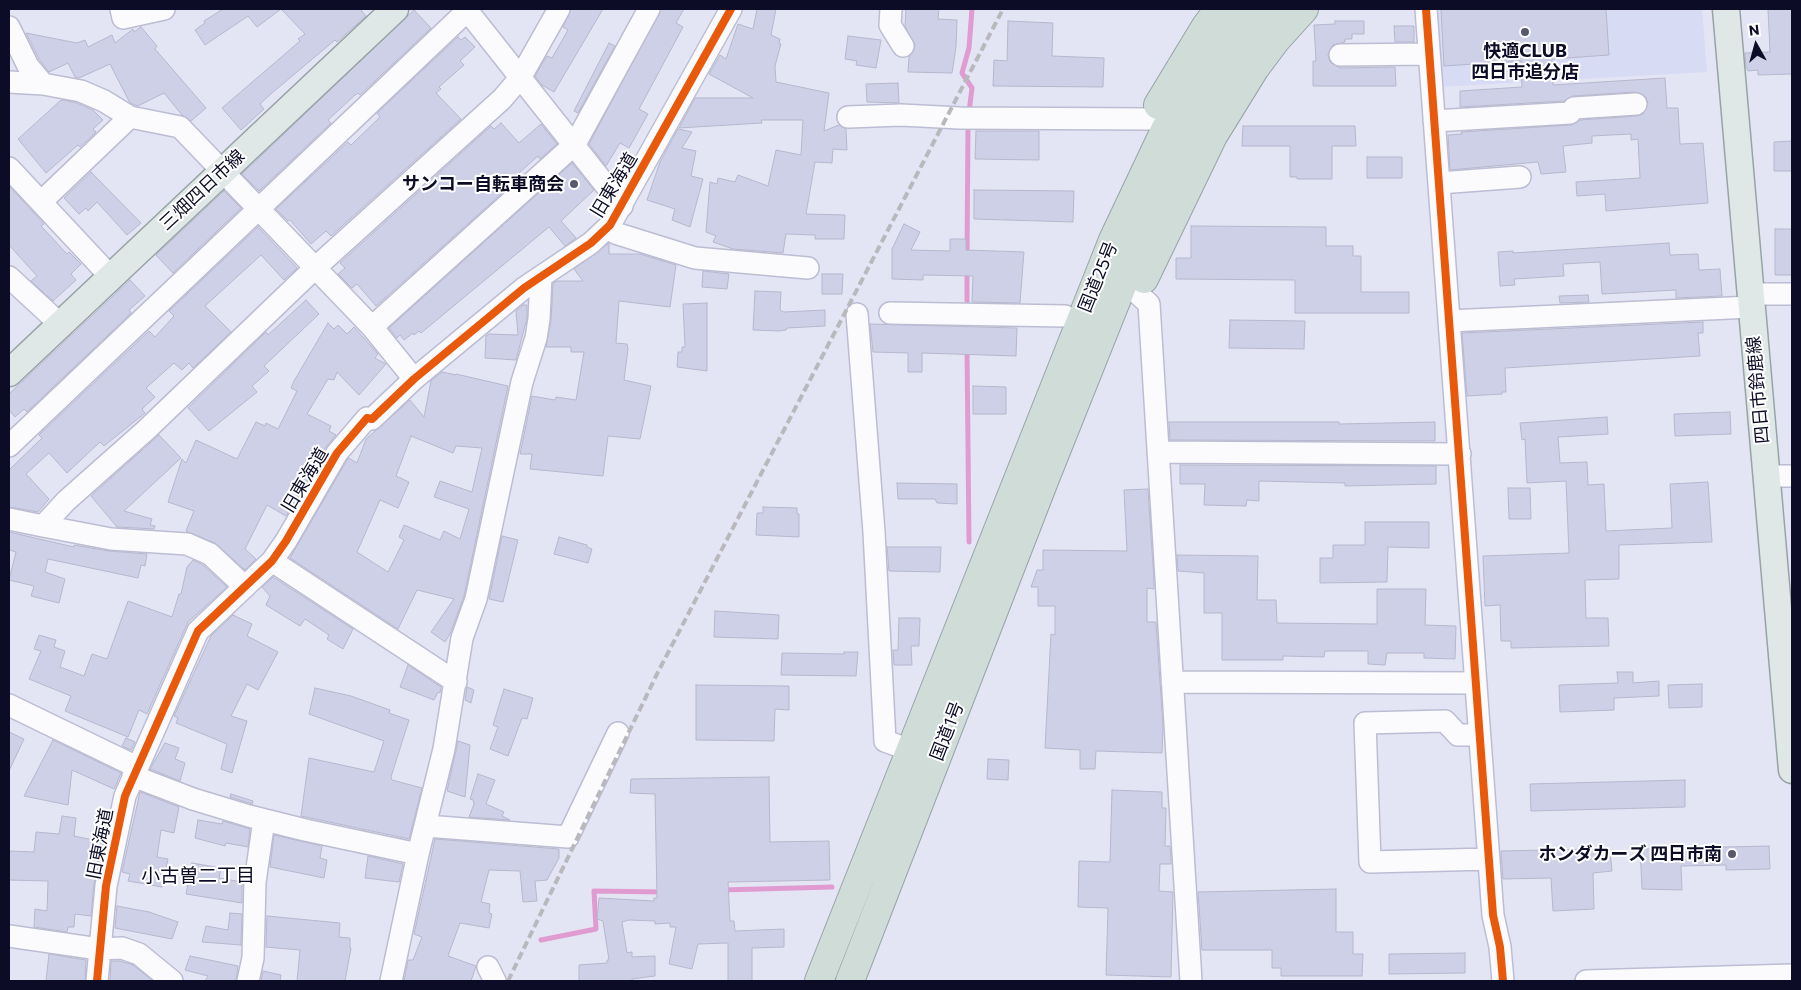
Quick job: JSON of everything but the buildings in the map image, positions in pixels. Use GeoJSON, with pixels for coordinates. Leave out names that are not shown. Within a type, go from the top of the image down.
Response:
{"type":"FeatureCollection","features":[{"type":"Feature","properties":{"kind":"highway"},"geometry":{"type":"LineString","coordinates":[[986,564],[983,546],[1065,316],[1119,179],[1149,119],[1206,26],[1219,9]]}},
{"type":"Feature","properties":{"kind":"highway","name":"国道25号"},"geometry":{"type":"LineString","coordinates":[[986,564],[1113,240],[1138,185],[1166,128],[1202,68],[1248,9]]}},
{"type":"Feature","properties":{"kind":"highway","name":"国道25号"},"geometry":{"type":"LineString","coordinates":[[1044,481],[1154,206],[1204,112],[1226,78],[1278,9]]}},
{"type":"Feature","properties":{"kind":"highway"},"geometry":{"type":"LineString","coordinates":[[1044,481],[1060,471],[1137,293],[1213,136],[1255,68],[1276,40],[1304,9]]}},
{"type":"Feature","properties":{"kind":"highway","name":"国道1号"},"geometry":{"type":"LineString","coordinates":[[850,981],[1044,481]]}},
{"type":"Feature","properties":{"kind":"highway","name":"国道1号"},"geometry":{"type":"LineString","coordinates":[[820,981],[910,750],[986,564]]}},
{"type":"Feature","properties":{"kind":"main road","name":"三畑四日市線"},"geometry":{"type":"LineString","coordinates":[[10,370],[396,9]]}},
{"type":"Feature","properties":{"kind":"main road","name":"四日市鈴鹿線"},"geometry":{"type":"LineString","coordinates":[[1726,9],[1792,770]]}},
{"type":"Feature","properties":{"kind":"street"},"geometry":{"type":"LineString","coordinates":[[9,18],[10,9]]}},
{"type":"Feature","properties":{"kind":"street"},"geometry":{"type":"LineString","coordinates":[[121,9],[123,18],[164,9]]}},
{"type":"Feature","properties":{"kind":"street"},"geometry":{"type":"LineString","coordinates":[[43,526],[66,501],[145,431],[315,268],[502,99],[520,78],[559,9]]}},
{"type":"Feature","properties":{"kind":"street"},"geometry":{"type":"LineString","coordinates":[[372,327],[575,144],[649,9]]}},
{"type":"Feature","properties":{"kind":"street","name":"旧東海道"},"geometry":{"type":"LineString","coordinates":[[97,981],[106,886],[125,796],[198,631],[272,561],[286,541],[338,453],[366,418],[372,419],[414,379],[524,288],[591,242],[610,225],[731,9]]}},
{"type":"Feature","properties":{"kind":"street"},"geometry":{"type":"LineString","coordinates":[[891,9],[890,25],[903,46]]}},
{"type":"Feature","properties":{"kind":"street"},"geometry":{"type":"LineString","coordinates":[[1426,9],[1493,915],[1500,947],[1503,981]]}},
{"type":"Feature","properties":{"kind":"street"},"geometry":{"type":"LineString","coordinates":[[9,446],[467,10],[575,144],[622,206]]}},
{"type":"Feature","properties":{"kind":"street"},"geometry":{"type":"LineString","coordinates":[[9,27],[28,66],[43,84]]}},
{"type":"Feature","properties":{"kind":"street"},"geometry":{"type":"LineString","coordinates":[[1340,55],[1428,54]]}},
{"type":"Feature","properties":{"kind":"street"},"geometry":{"type":"LineString","coordinates":[[9,82],[43,84],[81,92],[104,101],[130,117],[180,127],[223,170],[256,209],[372,327],[414,379]]}},
{"type":"Feature","properties":{"kind":"street"},"geometry":{"type":"LineString","coordinates":[[1434,121],[1570,113],[1574,108],[1636,104]]}},
{"type":"Feature","properties":{"kind":"street"},"geometry":{"type":"LineString","coordinates":[[848,117],[901,115],[960,118],[1149,119]]}},
{"type":"Feature","properties":{"kind":"street"},"geometry":{"type":"LineString","coordinates":[[41,202],[130,117]]}},
{"type":"Feature","properties":{"kind":"street"},"geometry":{"type":"LineString","coordinates":[[9,168],[110,276]]}},
{"type":"Feature","properties":{"kind":"street"},"geometry":{"type":"LineString","coordinates":[[1439,183],[1520,177]]}},
{"type":"Feature","properties":{"kind":"street"},"geometry":{"type":"LineString","coordinates":[[610,225],[615,233],[695,258],[808,268]]}},
{"type":"Feature","properties":{"kind":"street"},"geometry":{"type":"LineString","coordinates":[[9,277],[60,324]]}},
{"type":"Feature","properties":{"kind":"street"},"geometry":{"type":"LineString","coordinates":[[391,981],[418,854],[444,748],[462,638],[476,599],[522,382],[536,338],[541,277]]}},
{"type":"Feature","properties":{"kind":"street"},"geometry":{"type":"LineString","coordinates":[[1137,293],[1149,304],[1191,981]]}},
{"type":"Feature","properties":{"kind":"street"},"geometry":{"type":"LineString","coordinates":[[1449,321],[1751,300],[1792,294]]}},
{"type":"Feature","properties":{"kind":"street"},"geometry":{"type":"LineString","coordinates":[[890,313],[1065,316]]}},
{"type":"Feature","properties":{"kind":"street"},"geometry":{"type":"LineString","coordinates":[[857,314],[874,532],[885,741],[910,750]]}},
{"type":"Feature","properties":{"kind":"street"},"geometry":{"type":"LineString","coordinates":[[1158,452],[1460,454]]}},
{"type":"Feature","properties":{"kind":"street"},"geometry":{"type":"LineString","coordinates":[[1766,476],[1792,476]]}},
{"type":"Feature","properties":{"kind":"street"},"geometry":{"type":"LineString","coordinates":[[9,519],[111,539],[187,544],[210,554],[245,587]]}},
{"type":"Feature","properties":{"kind":"street"},"geometry":{"type":"LineString","coordinates":[[272,561],[456,682]]}},
{"type":"Feature","properties":{"kind":"street"},"geometry":{"type":"LineString","coordinates":[[1172,682],[1476,683]]}},
{"type":"Feature","properties":{"kind":"street"},"geometry":{"type":"LineString","coordinates":[[9,705],[135,772],[193,800],[264,820],[418,854]]}},
{"type":"Feature","properties":{"kind":"street"},"geometry":{"type":"LineString","coordinates":[[1479,735],[1458,735],[1444,721],[1365,724],[1370,862],[1489,859]]}},
{"type":"Feature","properties":{"kind":"street"},"geometry":{"type":"LineString","coordinates":[[426,826],[568,837],[618,733]]}},
{"type":"Feature","properties":{"kind":"street"},"geometry":{"type":"LineString","coordinates":[[248,981],[253,958],[255,882],[264,820]]}},
{"type":"Feature","properties":{"kind":"street"},"geometry":{"type":"LineString","coordinates":[[9,936],[99,949],[122,948],[139,954],[172,981]]}},
{"type":"Feature","properties":{"kind":"street"},"geometry":{"type":"LineString","coordinates":[[1586,981],[1792,975]]}},
{"type":"Feature","properties":{"kind":"shaded area"},"geometry":{"type":"Polygon","coordinates":[[[1434,9],[1702,9],[1707,72],[1439,87],[1434,9]]]}},
{"type":"Feature","properties":{"kind":"waterway"},"geometry":{"type":"LineString","coordinates":[[969,112],[972,88],[962,73],[969,48],[972,9]]}},
{"type":"Feature","properties":{"kind":"waterway"},"geometry":{"type":"LineString","coordinates":[[967,255],[968,128]]}},
{"type":"Feature","properties":{"kind":"waterway"},"geometry":{"type":"LineString","coordinates":[[967,271],[967,301]]}},
{"type":"Feature","properties":{"kind":"waterway"},"geometry":{"type":"LineString","coordinates":[[967,348],[969,542]]}},
{"type":"Feature","properties":{"kind":"waterway"},"geometry":{"type":"LineString","coordinates":[[722,890],[832,887]]}},
{"type":"Feature","properties":{"kind":"waterway"},"geometry":{"type":"LineString","coordinates":[[541,940],[596,929],[594,891],[664,892]]}},
{"type":"Feature","properties":{"kind":"railway"},"geometry":{"type":"LineString","coordinates":[[508,981],[658,672],[1003,9]]}},
{"type":"Feature","properties":{"kind":"cycle path"},"geometry":{"type":"LineString","coordinates":[[97,981],[106,886],[125,796],[198,631],[272,561],[286,541],[337,453],[367,418],[372,419],[414,379],[524,288],[591,243],[610,225],[731,9]]}},
{"type":"Feature","properties":{"kind":"cycle path"},"geometry":{"type":"LineString","coordinates":[[1426,9],[1493,915],[1500,947],[1503,981]]}},
{"type":"Feature","properties":{"kind":"place","name":"快適CLUB 四日市追分店"},"geometry":{"type":"Point","coordinates":[1525,32]}},
{"type":"Feature","properties":{"kind":"place","name":"サンコー自転車商会"},"geometry":{"type":"Point","coordinates":[574,184]}},
{"type":"Feature","properties":{"kind":"place","name":"ホンダカーズ 四日市南"},"geometry":{"type":"Point","coordinates":[1732,854]}},
{"type":"Feature","properties":{"kind":"district","name":"小古曽二丁目"},"geometry":{"type":"Point","coordinates":[198,876]}}]}
